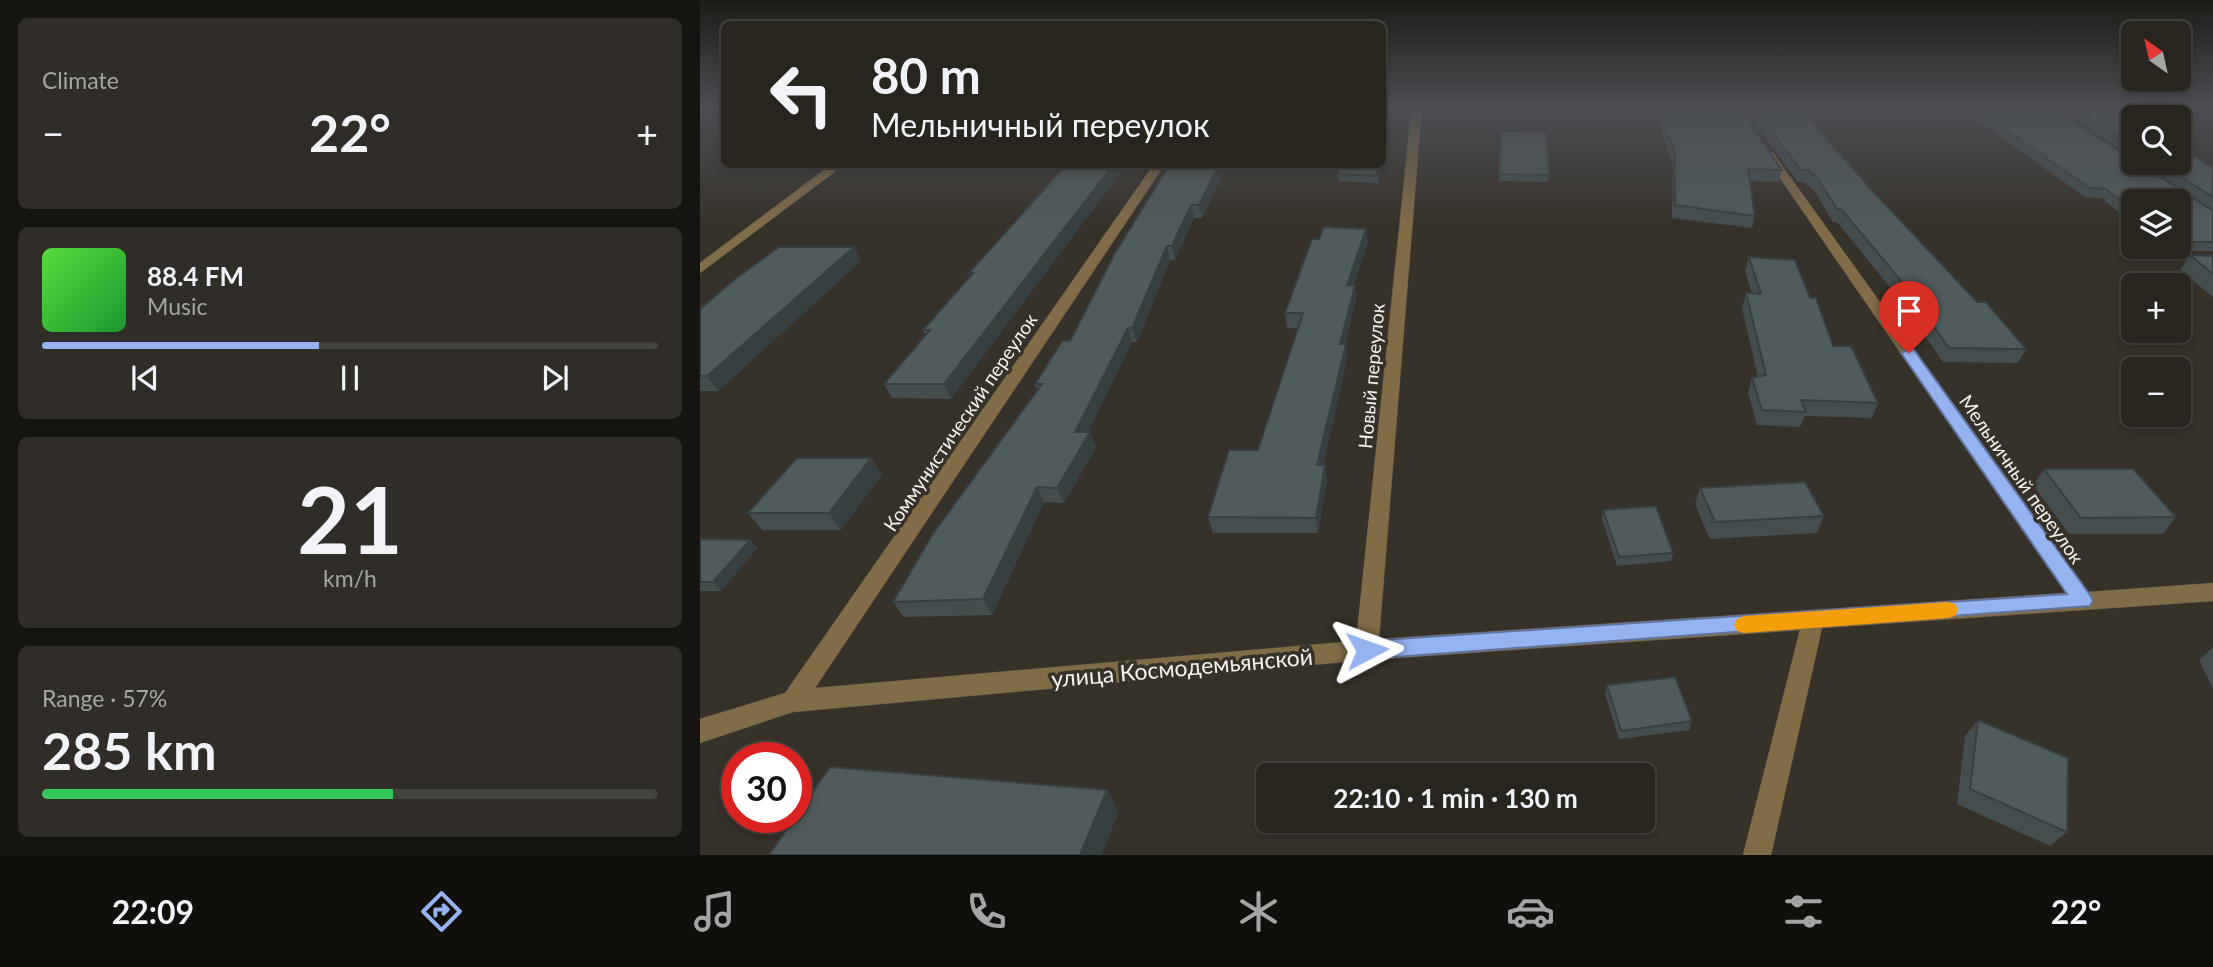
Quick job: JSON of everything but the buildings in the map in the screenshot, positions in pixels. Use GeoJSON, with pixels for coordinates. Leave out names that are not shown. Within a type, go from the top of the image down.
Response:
{"type":"FeatureCollection","features":[{"type":"Feature","properties":{"kind":"street","name":"Новый переулок"},"geometry":{"type":"LineString","coordinates":[[1367,650],[1413,146]]}},
{"type":"Feature","properties":{"kind":"street","name":"Мельничный переулок"},"geometry":{"type":"LineString","coordinates":[[1762,146],[2083,601]]}},
{"type":"Feature","properties":{"kind":"street"},"geometry":{"type":"LineString","coordinates":[[700,269],[835,168]]}},
{"type":"Feature","properties":{"kind":"street","name":"Коммунистический переулок"},"geometry":{"type":"LineString","coordinates":[[793,701],[1157,168]]}},
{"type":"Feature","properties":{"kind":"street","name":"улица Космодемьянской"},"geometry":{"type":"LineString","coordinates":[[700,731],[793,701],[1367,650],[2213,592]]}},
{"type":"Feature","properties":{"kind":"street"},"geometry":{"type":"LineString","coordinates":[[1758,855],[1813,620]]}},
{"type":"Feature","properties":{"kind":"slow traffic"},"geometry":{"type":"LineString","coordinates":[[1744,625],[1948,610]]}},
{"type":"Feature","properties":{"kind":"route"},"geometry":{"type":"LineString","coordinates":[[1367,650],[2083,601],[1909,353]]}}]}
